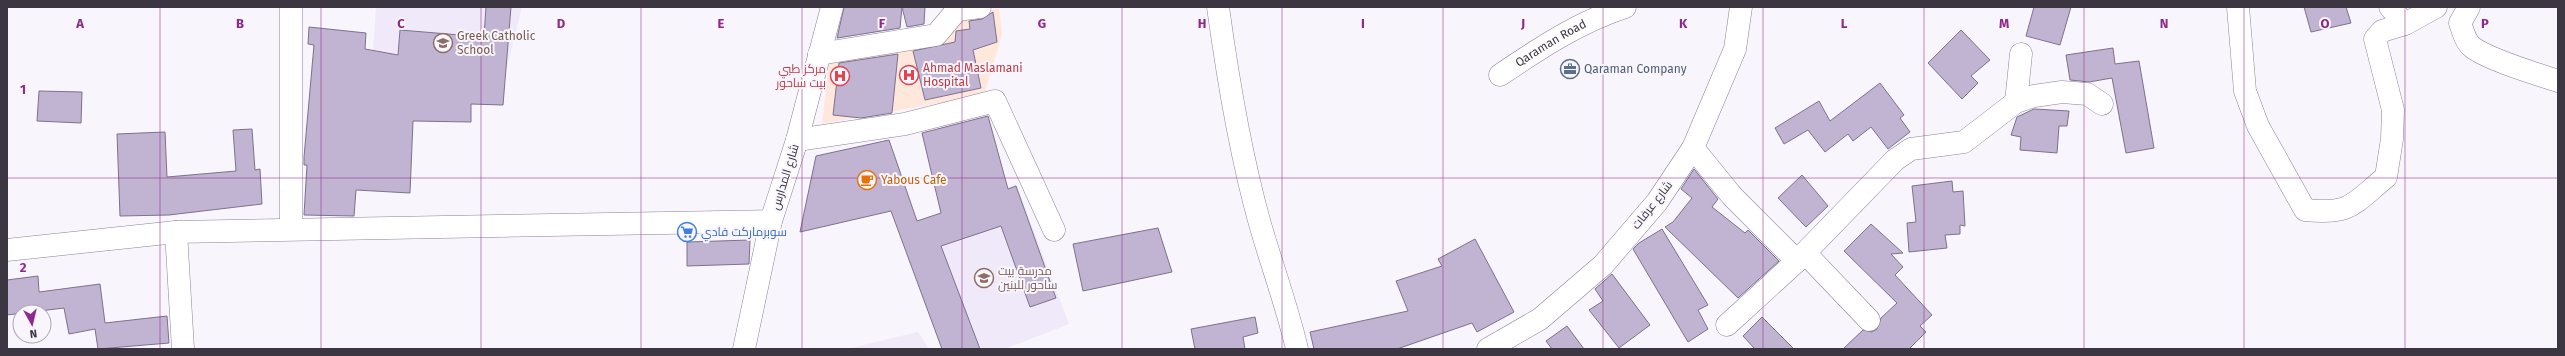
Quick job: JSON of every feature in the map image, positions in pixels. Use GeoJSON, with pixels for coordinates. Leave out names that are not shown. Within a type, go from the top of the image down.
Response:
{"type":"FeatureCollection","features":[{"type":"Feature","properties":{"kind":"street"},"geometry":{"type":"LineString","coordinates":[[290,7],[291,229]]}},
{"type":"Feature","properties":{"kind":"street","name":"شارع المدارس"},"geometry":{"type":"LineString","coordinates":[[744,349],[771,221],[796,140],[832,7]]}},
{"type":"Feature","properties":{"kind":"street"},"geometry":{"type":"LineString","coordinates":[[819,54],[936,35],[957,10],[980,7]]}},
{"type":"Feature","properties":{"kind":"street"},"geometry":{"type":"LineString","coordinates":[[1218,7],[1222,45],[1234,108],[1260,224],[1287,304],[1297,349]]}},
{"type":"Feature","properties":{"kind":"street","name":"Qaraman Road"},"geometry":{"type":"LineString","coordinates":[[1500,75],[1554,38],[1577,26],[1625,7]]}},
{"type":"Feature","properties":{"kind":"street","name":"شارع عرفات"},"geometry":{"type":"LineString","coordinates":[[1488,349],[1540,319],[1603,265],[1657,202],[1693,148],[1735,49],[1741,7]]}},
{"type":"Feature","properties":{"kind":"street"},"geometry":{"type":"LineString","coordinates":[[2238,7],[2245,91],[2258,126],[2305,210],[2330,213],[2353,206],[2386,177],[2392,139],[2392,110],[2375,39],[2382,31],[2405,24],[2436,7]]}},
{"type":"Feature","properties":{"kind":"street"},"geometry":{"type":"LineString","coordinates":[[2390,7],[2405,24]]}},
{"type":"Feature","properties":{"kind":"street"},"geometry":{"type":"LineString","coordinates":[[2469,7],[2460,22],[2464,36],[2472,47],[2506,63],[2558,81]]}},
{"type":"Feature","properties":{"kind":"street"},"geometry":{"type":"LineString","coordinates":[[2016,102],[2021,54]]}},
{"type":"Feature","properties":{"kind":"street"},"geometry":{"type":"LineString","coordinates":[[1727,325],[1801,257],[1895,160],[1911,149],[1964,142],[2016,102],[2062,92],[2087,94],[2102,104]]}},
{"type":"Feature","properties":{"kind":"street"},"geometry":{"type":"LineString","coordinates":[[796,140],[905,124],[995,101],[1054,230]]}},
{"type":"Feature","properties":{"kind":"street"},"geometry":{"type":"LineString","coordinates":[[1693,148],[1732,196],[1869,320]]}},
{"type":"Feature","properties":{"kind":"street"},"geometry":{"type":"LineString","coordinates":[[7,250],[176,232],[771,221]]}},
{"type":"Feature","properties":{"kind":"street"},"geometry":{"type":"LineString","coordinates":[[176,232],[183,349]]}},
{"type":"Feature","properties":{"kind":"shaded area","name":"Greek Catholic School"},"geometry":{"type":"Polygon","coordinates":[[[376,7],[522,7],[502,87],[371,80],[376,7]]]}},
{"type":"Feature","properties":{"kind":"shaded area","name":"Ahmad Maslamani Hospital"},"geometry":{"type":"Polygon","coordinates":[[[999,9],[1002,34],[984,95],[822,124],[830,55],[947,37],[962,13],[999,9]]]}},
{"type":"Feature","properties":{"kind":"shaded area","name":"مدرسة بيت ساحور للبنين"},"geometry":{"type":"Polygon","coordinates":[[[1016,184],[1069,324],[1005,349],[945,349],[899,231],[1016,184]]]}},
{"type":"Feature","properties":{"kind":"shaded area"},"geometry":{"type":"Polygon","coordinates":[[[918,332],[929,349],[847,349],[918,332]]]}},
{"type":"Feature","properties":{"kind":"building"},"geometry":{"type":"Polygon","coordinates":[[[486,7],[511,7],[503,105],[471,104],[471,122],[413,121],[410,193],[356,190],[354,216],[304,215],[307,165],[304,165],[304,157],[314,45],[308,44],[309,27],[366,33],[365,49],[398,55],[400,30],[484,37],[486,7]]]}},
{"type":"Feature","properties":{"kind":"building"},"geometry":{"type":"Polygon","coordinates":[[[844,7],[902,7],[900,28],[837,38],[844,7]]]}},
{"type":"Feature","properties":{"kind":"building"},"geometry":{"type":"Polygon","coordinates":[[[902,7],[925,7],[924,24],[907,27],[902,7]]]}},
{"type":"Feature","properties":{"kind":"building"},"geometry":{"type":"Polygon","coordinates":[[[2034,7],[2071,7],[2060,45],[2026,36],[2034,7]]]}},
{"type":"Feature","properties":{"kind":"building"},"geometry":{"type":"Polygon","coordinates":[[[2304,7],[2346,7],[2351,23],[2311,32],[2304,7]]]}},
{"type":"Feature","properties":{"kind":"building"},"geometry":{"type":"Polygon","coordinates":[[[993,12],[997,42],[973,50],[981,88],[925,100],[913,51],[955,42],[956,31],[970,29],[969,21],[982,19],[993,12]]]}},
{"type":"Feature","properties":{"kind":"building"},"geometry":{"type":"Polygon","coordinates":[[[1961,30],[1990,60],[1971,76],[1978,83],[1962,99],[1928,63],[1961,30]]]}},
{"type":"Feature","properties":{"kind":"building"},"geometry":{"type":"Polygon","coordinates":[[[2113,48],[2115,64],[2139,61],[2154,148],[2126,153],[2112,78],[2089,82],[2070,80],[2066,55],[2113,48]]]}},
{"type":"Feature","properties":{"kind":"building"},"geometry":{"type":"Polygon","coordinates":[[[898,54],[892,113],[861,118],[833,115],[839,63],[898,54]]]}},
{"type":"Feature","properties":{"kind":"building"},"geometry":{"type":"Polygon","coordinates":[[[1880,83],[1904,115],[1900,118],[1910,132],[1888,149],[1871,127],[1853,141],[1848,134],[1825,152],[1808,130],[1784,144],[1775,128],[1819,101],[1830,121],[1880,83]]]}},
{"type":"Feature","properties":{"kind":"building"},"geometry":{"type":"Polygon","coordinates":[[[39,91],[82,92],[81,123],[37,121],[39,91]]]}},
{"type":"Feature","properties":{"kind":"building"},"geometry":{"type":"Polygon","coordinates":[[[2034,109],[2069,111],[2067,126],[2059,126],[2057,153],[2020,150],[2021,137],[2011,135],[2017,117],[2034,109]]]}},
{"type":"Feature","properties":{"kind":"building"},"geometry":{"type":"Polygon","coordinates":[[[988,116],[1008,189],[1016,186],[1056,298],[1030,307],[1001,226],[941,246],[980,349],[942,349],[891,211],[800,232],[816,156],[889,140],[917,221],[941,213],[922,133],[988,116]]]}},
{"type":"Feature","properties":{"kind":"building"},"geometry":{"type":"Polygon","coordinates":[[[252,129],[255,170],[260,169],[262,204],[169,215],[120,216],[117,134],[165,132],[167,177],[236,171],[233,130],[252,129]]]}},
{"type":"Feature","properties":{"kind":"building"},"geometry":{"type":"Polygon","coordinates":[[[1694,169],[1718,199],[1712,207],[1745,233],[1748,230],[1779,261],[1738,298],[1665,227],[1673,222],[1692,198],[1681,189],[1694,169]]]}},
{"type":"Feature","properties":{"kind":"building"},"geometry":{"type":"Polygon","coordinates":[[[1802,175],[1828,206],[1806,227],[1778,198],[1802,175]]]}},
{"type":"Feature","properties":{"kind":"building"},"geometry":{"type":"Polygon","coordinates":[[[1952,181],[1953,192],[1963,191],[1965,226],[1960,225],[1960,234],[1945,235],[1947,248],[1909,252],[1907,223],[1916,222],[1912,186],[1952,181]]]}},
{"type":"Feature","properties":{"kind":"building"},"geometry":{"type":"Polygon","coordinates":[[[1871,224],[1903,253],[1891,254],[1903,267],[1895,275],[1932,315],[1920,326],[1926,332],[1909,349],[1843,349],[1863,330],[1872,332],[1877,329],[1881,318],[1897,303],[1844,251],[1871,224]]]}},
{"type":"Feature","properties":{"kind":"building"},"geometry":{"type":"Polygon","coordinates":[[[1158,228],[1172,272],[1083,291],[1073,244],[1158,228]]]}},
{"type":"Feature","properties":{"kind":"building"},"geometry":{"type":"Polygon","coordinates":[[[1662,229],[1708,305],[1698,310],[1708,329],[1688,342],[1633,249],[1639,243],[1662,229]]]}},
{"type":"Feature","properties":{"kind":"building"},"geometry":{"type":"Polygon","coordinates":[[[1475,239],[1514,312],[1477,332],[1472,323],[1397,349],[1314,349],[1310,332],[1408,311],[1396,281],[1442,266],[1438,259],[1475,239]]]}},
{"type":"Feature","properties":{"kind":"building"},"geometry":{"type":"Polygon","coordinates":[[[750,240],[749,264],[687,266],[687,242],[750,240]]]}},
{"type":"Feature","properties":{"kind":"building"},"geometry":{"type":"Polygon","coordinates":[[[1612,274],[1650,325],[1619,348],[1589,310],[1603,301],[1595,289],[1612,274]]]}},
{"type":"Feature","properties":{"kind":"building"},"geometry":{"type":"Polygon","coordinates":[[[38,276],[39,292],[100,284],[105,323],[167,316],[169,343],[98,349],[95,329],[69,334],[64,308],[52,309],[52,304],[12,304],[12,314],[7,315],[7,280],[38,276]]]}},
{"type":"Feature","properties":{"kind":"building"},"geometry":{"type":"Polygon","coordinates":[[[1255,317],[1258,333],[1243,337],[1245,349],[1195,349],[1191,329],[1255,317]]]}},
{"type":"Feature","properties":{"kind":"building"},"geometry":{"type":"Polygon","coordinates":[[[1762,317],[1794,349],[1755,349],[1743,336],[1762,317]]]}},
{"type":"Feature","properties":{"kind":"building"},"geometry":{"type":"Polygon","coordinates":[[[1567,326],[1584,349],[1552,349],[1546,341],[1567,326]]]}},
{"type":"Feature","properties":{"kind":"place","name":"Greek Catholic School"},"geometry":{"type":"Point","coordinates":[443,43]}},
{"type":"Feature","properties":{"kind":"place","name":"Qaraman Company"},"geometry":{"type":"Point","coordinates":[1570,69]}},
{"type":"Feature","properties":{"kind":"place","name":"Ahmad Maslamani Hospital"},"geometry":{"type":"Point","coordinates":[909,75]}},
{"type":"Feature","properties":{"kind":"place","name":"مركز طبي بيت ساحور"},"geometry":{"type":"Point","coordinates":[840,76]}},
{"type":"Feature","properties":{"kind":"place","name":"Yabous Cafe"},"geometry":{"type":"Point","coordinates":[867,180]}},
{"type":"Feature","properties":{"kind":"place","name":"سوبرماركت فادي"},"geometry":{"type":"Point","coordinates":[687,232]}},
{"type":"Feature","properties":{"kind":"place","name":"مدرسة بيت ساحور للبنين"},"geometry":{"type":"Point","coordinates":[984,278]}}]}
